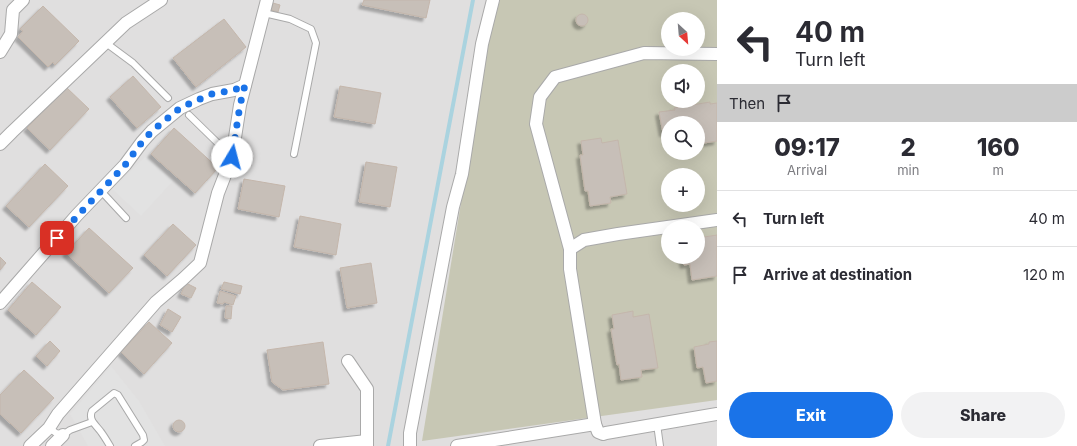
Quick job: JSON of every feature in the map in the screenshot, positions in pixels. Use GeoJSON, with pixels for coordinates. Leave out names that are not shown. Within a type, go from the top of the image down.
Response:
{"type":"FeatureCollection","features":[{"type":"Feature","properties":{"kind":"street"},"geometry":{"type":"LineString","coordinates":[[0,52],[11,34],[14,10],[23,0]]}},
{"type":"Feature","properties":{"kind":"street"},"geometry":{"type":"LineString","coordinates":[[0,144],[126,23],[161,0]]}},
{"type":"Feature","properties":{"kind":"street"},"geometry":{"type":"LineString","coordinates":[[30,446],[49,428],[58,414],[156,302],[200,263],[218,193],[232,157],[240,105],[267,0]]}},
{"type":"Feature","properties":{"kind":"street"},"geometry":{"type":"LineString","coordinates":[[410,446],[410,433],[453,207],[462,174],[482,44],[493,0]]}},
{"type":"Feature","properties":{"kind":"street"},"geometry":{"type":"LineString","coordinates":[[717,54],[644,53],[555,77],[540,97],[536,124],[570,249],[570,269],[595,424],[598,432],[603,434],[717,414]]}},
{"type":"Feature","properties":{"kind":"street"},"geometry":{"type":"LineString","coordinates":[[0,303],[77,215],[125,165],[152,131],[180,108],[212,94],[234,90],[245,85]]}},
{"type":"Feature","properties":{"kind":"street"},"geometry":{"type":"LineString","coordinates":[[570,249],[584,240],[717,220]]}},
{"type":"Feature","properties":{"kind":"street"},"geometry":{"type":"LineString","coordinates":[[320,446],[367,444],[367,389],[348,361]]}},
{"type":"Feature","properties":{"kind":"street"},"geometry":{"type":"LineString","coordinates":[[457,446],[595,424]]}},
{"type":"Feature","properties":{"kind":"street"},"geometry":{"type":"LineString","coordinates":[[52,446],[63,435]]}},
{"type":"Feature","properties":{"kind":"lane"},"geometry":{"type":"LineString","coordinates":[[264,13],[290,18],[311,29],[316,43],[294,154]]}},
{"type":"Feature","properties":{"kind":"lane"},"geometry":{"type":"LineString","coordinates":[[106,43],[132,63],[168,98]]}},
{"type":"Feature","properties":{"kind":"lane"},"geometry":{"type":"LineString","coordinates":[[189,114],[232,157]]}},
{"type":"Feature","properties":{"kind":"lane"},"geometry":{"type":"LineString","coordinates":[[101,190],[126,218]]}},
{"type":"Feature","properties":{"kind":"lane"},"geometry":{"type":"LineString","coordinates":[[110,446],[92,422],[91,414],[92,411],[114,392],[118,395],[143,435],[144,440],[135,446]]}},
{"type":"Feature","properties":{"kind":"lane"},"geometry":{"type":"LineString","coordinates":[[49,428],[56,433],[63,435],[70,430],[92,422]]}},
{"type":"Feature","properties":{"kind":"lane"},"geometry":{"type":"LineString","coordinates":[[657,424],[660,446]]}},
{"type":"Feature","properties":{"kind":"shaded area"},"geometry":{"type":"Polygon","coordinates":[[[0,0],[717,0],[717,446],[0,446],[0,0]]]}},
{"type":"Feature","properties":{"kind":"shaded area"},"geometry":{"type":"Polygon","coordinates":[[[500,0],[717,0],[717,400],[422,441],[487,44],[500,0]]]}},
{"type":"Feature","properties":{"kind":"shaded area"},"geometry":{"type":"Polygon","coordinates":[[[147,155],[173,181],[141,216],[112,189],[147,155]]]}},
{"type":"Feature","properties":{"kind":"shaded area"},"geometry":{"type":"Polygon","coordinates":[[[111,366],[139,401],[165,446],[88,446],[70,414],[111,366]]]}},
{"type":"Feature","properties":{"kind":"building"},"geometry":{"type":"Polygon","coordinates":[[[364,0],[430,0],[426,18],[362,5],[364,0]]]}},
{"type":"Feature","properties":{"kind":"building"},"geometry":{"type":"Polygon","coordinates":[[[273,3],[280,5],[278,12],[271,10],[273,3]]]}},
{"type":"Feature","properties":{"kind":"building"},"geometry":{"type":"Polygon","coordinates":[[[43,6],[79,41],[55,65],[53,62],[48,67],[18,37],[23,31],[20,29],[43,6]]]}},
{"type":"Feature","properties":{"kind":"building"},"geometry":{"type":"Polygon","coordinates":[[[580,14],[584,14],[588,20],[584,26],[580,26],[576,22],[576,18],[580,14]]]}},
{"type":"Feature","properties":{"kind":"building"},"geometry":{"type":"Polygon","coordinates":[[[224,19],[246,47],[196,87],[173,58],[224,19]]]}},
{"type":"Feature","properties":{"kind":"building"},"geometry":{"type":"Polygon","coordinates":[[[133,76],[161,107],[137,128],[110,97],[133,76]]]}},
{"type":"Feature","properties":{"kind":"building"},"geometry":{"type":"Polygon","coordinates":[[[340,86],[381,93],[375,124],[334,117],[340,86]]]}},
{"type":"Feature","properties":{"kind":"building"},"geometry":{"type":"Polygon","coordinates":[[[66,87],[89,109],[50,150],[27,128],[66,87]]]}},
{"type":"Feature","properties":{"kind":"building"},"geometry":{"type":"Polygon","coordinates":[[[705,103],[717,103],[717,141],[705,143],[705,116],[661,116],[661,122],[659,112],[675,110],[674,108],[705,108],[705,103]]]}},
{"type":"Feature","properties":{"kind":"building"},"geometry":{"type":"Polygon","coordinates":[[[174,128],[218,168],[195,193],[151,154],[174,128]]]}},
{"type":"Feature","properties":{"kind":"building"},"geometry":{"type":"Polygon","coordinates":[[[601,138],[602,143],[618,140],[627,194],[610,197],[611,203],[590,206],[588,191],[585,191],[580,155],[583,155],[581,141],[601,138]]]}},
{"type":"Feature","properties":{"kind":"building"},"geometry":{"type":"Polygon","coordinates":[[[366,162],[397,167],[390,207],[359,202],[366,162]]]}},
{"type":"Feature","properties":{"kind":"building"},"geometry":{"type":"Polygon","coordinates":[[[45,164],[68,186],[29,227],[6,206],[45,164]]]}},
{"type":"Feature","properties":{"kind":"building"},"geometry":{"type":"Polygon","coordinates":[[[244,179],[285,186],[279,217],[238,209],[244,179]]]}},
{"type":"Feature","properties":{"kind":"building"},"geometry":{"type":"Polygon","coordinates":[[[300,216],[341,224],[336,255],[294,247],[300,216]]]}},
{"type":"Feature","properties":{"kind":"building"},"geometry":{"type":"Polygon","coordinates":[[[173,224],[196,245],[167,276],[144,255],[173,224]]]}},
{"type":"Feature","properties":{"kind":"building"},"geometry":{"type":"Polygon","coordinates":[[[89,228],[133,268],[109,293],[66,253],[89,228]]]}},
{"type":"Feature","properties":{"kind":"building"},"geometry":{"type":"Polygon","coordinates":[[[717,235],[717,276],[692,280],[690,264],[705,264],[705,237],[717,235]]]}},
{"type":"Feature","properties":{"kind":"building"},"geometry":{"type":"Polygon","coordinates":[[[0,257],[6,263],[0,270],[0,257]]]}},
{"type":"Feature","properties":{"kind":"building"},"geometry":{"type":"Polygon","coordinates":[[[371,263],[377,303],[347,308],[340,268],[371,263]]]}},
{"type":"Feature","properties":{"kind":"building"},"geometry":{"type":"Polygon","coordinates":[[[32,282],[61,307],[36,335],[8,310],[32,282]]]}},
{"type":"Feature","properties":{"kind":"building"},"geometry":{"type":"Polygon","coordinates":[[[224,282],[242,286],[240,294],[221,289],[224,282]]]}},
{"type":"Feature","properties":{"kind":"building"},"geometry":{"type":"Polygon","coordinates":[[[186,283],[196,288],[191,298],[181,294],[186,283]]]}},
{"type":"Feature","properties":{"kind":"building"},"geometry":{"type":"Polygon","coordinates":[[[220,291],[236,296],[233,305],[224,302],[223,304],[217,303],[220,291]]]}},
{"type":"Feature","properties":{"kind":"building"},"geometry":{"type":"Polygon","coordinates":[[[226,306],[232,306],[231,319],[225,318],[226,306]]]}},
{"type":"Feature","properties":{"kind":"building"},"geometry":{"type":"Polygon","coordinates":[[[168,309],[181,317],[172,332],[160,325],[168,309]]]}},
{"type":"Feature","properties":{"kind":"building"},"geometry":{"type":"Polygon","coordinates":[[[633,311],[633,317],[649,314],[658,368],[641,370],[642,377],[621,380],[611,329],[614,329],[612,315],[633,311]]]}},
{"type":"Feature","properties":{"kind":"building"},"geometry":{"type":"Polygon","coordinates":[[[149,322],[172,343],[144,374],[121,352],[149,322]]]}},
{"type":"Feature","properties":{"kind":"building"},"geometry":{"type":"Polygon","coordinates":[[[50,341],[60,351],[47,366],[36,356],[50,341]]]}},
{"type":"Feature","properties":{"kind":"building"},"geometry":{"type":"Polygon","coordinates":[[[717,341],[717,381],[706,383],[703,367],[697,368],[694,347],[717,341]]]}},
{"type":"Feature","properties":{"kind":"building"},"geometry":{"type":"Polygon","coordinates":[[[323,342],[329,384],[283,390],[272,382],[267,350],[323,342]]]}},
{"type":"Feature","properties":{"kind":"building"},"geometry":{"type":"Polygon","coordinates":[[[24,370],[54,398],[21,433],[0,414],[0,395],[24,370]]]}},
{"type":"Feature","properties":{"kind":"building"},"geometry":{"type":"Polygon","coordinates":[[[179,420],[183,422],[185,426],[183,430],[179,432],[175,430],[173,426],[175,422],[179,420]]]}},
{"type":"Feature","properties":{"kind":"waterway"},"geometry":{"type":"LineString","coordinates":[[388,446],[473,0]]}},
{"type":"Feature","properties":{"kind":"route"},"geometry":{"type":"LineString","coordinates":[[57,238],[125,165],[152,131],[180,108],[212,94],[234,90],[245,85],[240,105],[232,157]]}}]}
